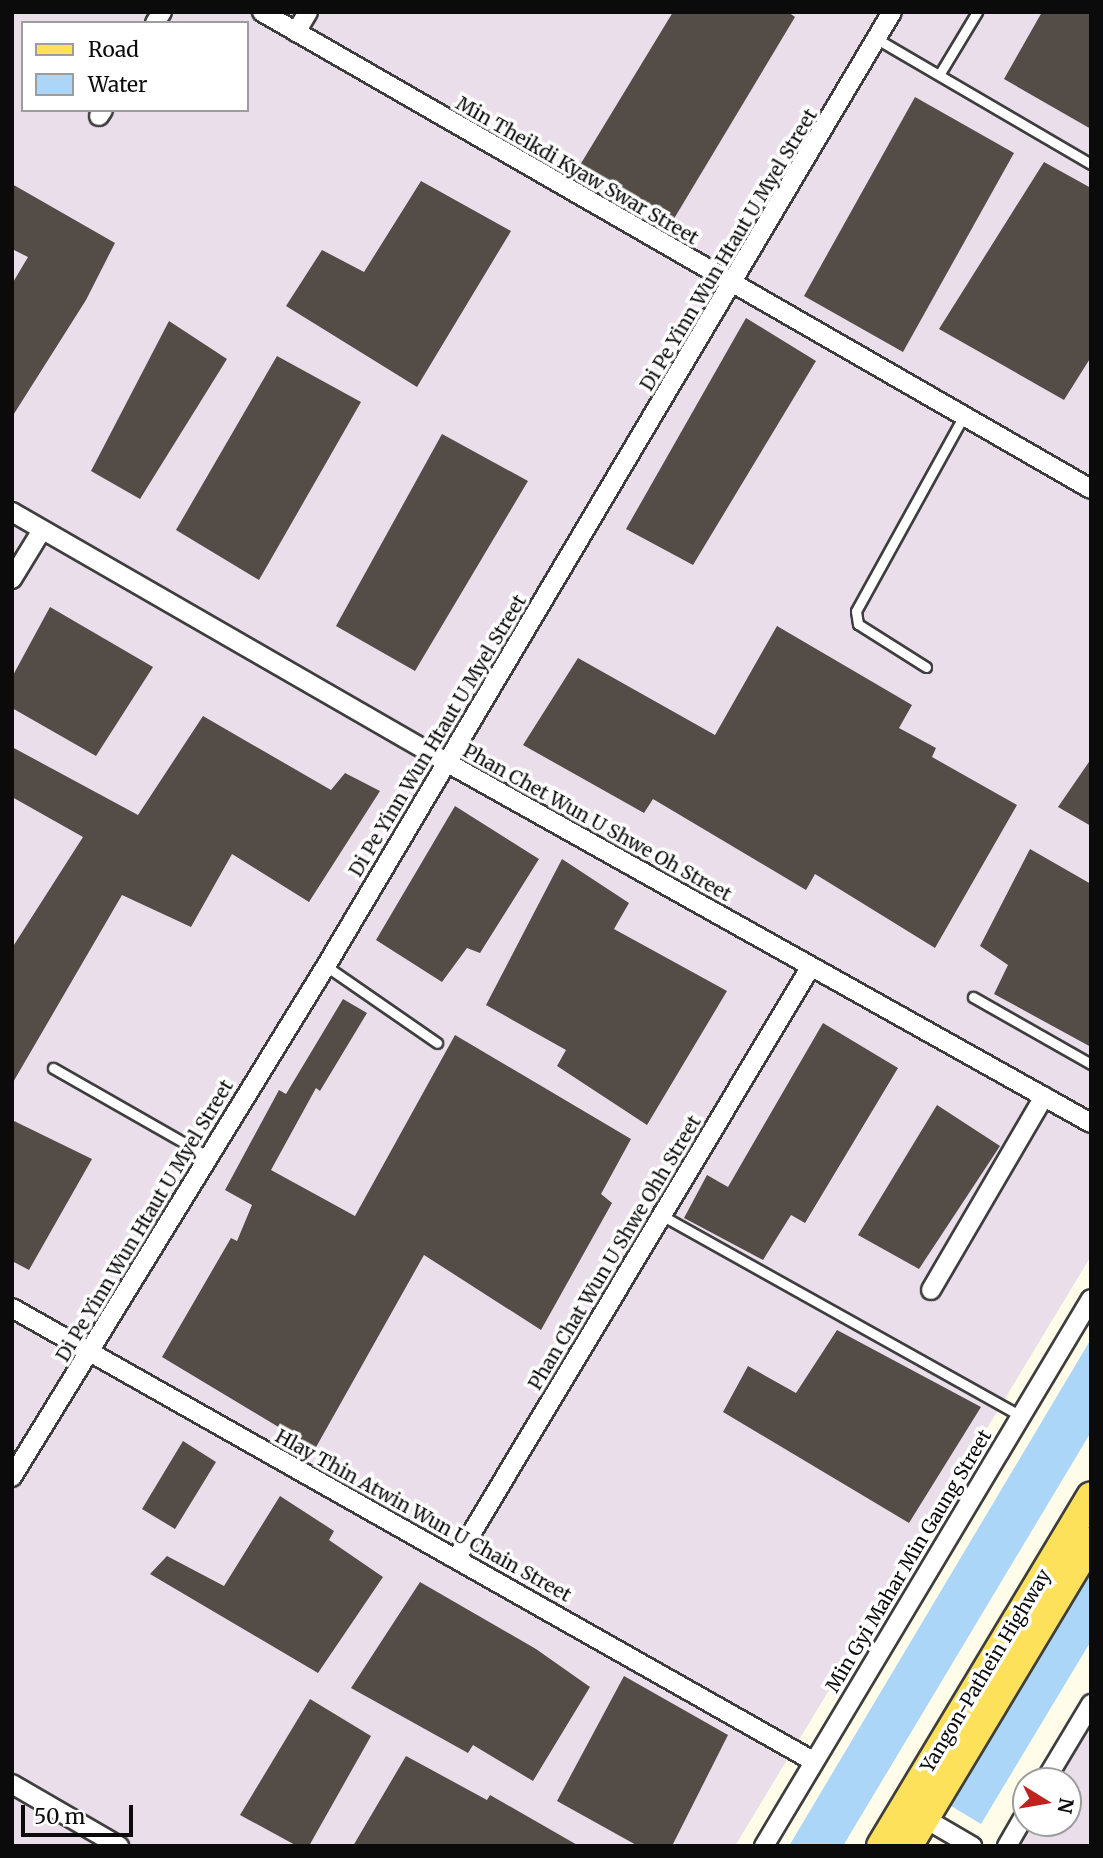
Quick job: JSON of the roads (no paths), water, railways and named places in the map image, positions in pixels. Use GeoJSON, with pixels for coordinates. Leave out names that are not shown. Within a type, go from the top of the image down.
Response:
{"type":"FeatureCollection","features":[{"type":"Feature","properties":{"kind":"main road","name":"Yangon-Pathein Highway"},"geometry":{"type":"LineString","coordinates":[[881,1846],[1091,1496]]}},
{"type":"Feature","properties":{"kind":"main road","name":"Yangon-Pathein Highway"},"geometry":{"type":"LineString","coordinates":[[908,1846],[1086,1562]]}},
{"type":"Feature","properties":{"kind":"street","name":"Min Theikdi Kyaw Swar Street"},"geometry":{"type":"LineString","coordinates":[[262,12],[733,286],[1091,489]]}},
{"type":"Feature","properties":{"kind":"street"},"geometry":{"type":"LineString","coordinates":[[296,32],[308,12]]}},
{"type":"Feature","properties":{"kind":"street","name":"Di Pe Yinn Wun Htaut U Myel Street"},"geometry":{"type":"LineString","coordinates":[[12,1477],[91,1353],[326,965],[733,286],[892,12]]}},
{"type":"Feature","properties":{"kind":"street","name":"Phan Chet Wun U Shwe Oh Street"},"geometry":{"type":"LineString","coordinates":[[12,512],[446,762],[1091,1123]]}},
{"type":"Feature","properties":{"kind":"street"},"geometry":{"type":"LineString","coordinates":[[12,579],[42,530]]}},
{"type":"Feature","properties":{"kind":"street","name":"Phan Chat Wun U Shwe Ohh Street"},"geometry":{"type":"LineString","coordinates":[[456,1559],[810,968]]}},
{"type":"Feature","properties":{"kind":"street"},"geometry":{"type":"LineString","coordinates":[[931,1290],[1044,1097]]}},
{"type":"Feature","properties":{"kind":"street","name":"Min Gyi Mahar Min Gaung Street"},"geometry":{"type":"LineString","coordinates":[[764,1846],[1091,1298]]}},
{"type":"Feature","properties":{"kind":"street","name":"Hlay Thin Atwin Wun U Chain Street"},"geometry":{"type":"LineString","coordinates":[[12,1308],[813,1761]]}},
{"type":"Feature","properties":{"kind":"street"},"geometry":{"type":"LineString","coordinates":[[1053,1767],[1091,1704]]}},
{"type":"Feature","properties":{"kind":"street"},"geometry":{"type":"LineString","coordinates":[[12,1784],[119,1846]]}},
{"type":"Feature","properties":{"kind":"street"},"geometry":{"type":"LineString","coordinates":[[924,1818],[972,1846]]}},
{"type":"Feature","properties":{"kind":"lane"},"geometry":{"type":"LineString","coordinates":[[939,75],[977,12]]}},
{"type":"Feature","properties":{"kind":"lane"},"geometry":{"type":"LineString","coordinates":[[877,39],[1091,164]]}},
{"type":"Feature","properties":{"kind":"lane"},"geometry":{"type":"LineString","coordinates":[[926,667],[858,624],[856,611],[963,417]]}},
{"type":"Feature","properties":{"kind":"lane"},"geometry":{"type":"LineString","coordinates":[[326,965],[437,1043]]}},
{"type":"Feature","properties":{"kind":"lane"},"geometry":{"type":"LineString","coordinates":[[973,997],[1091,1064]]}},
{"type":"Feature","properties":{"kind":"lane"},"geometry":{"type":"LineString","coordinates":[[53,1068],[209,1157]]}},
{"type":"Feature","properties":{"kind":"lane"},"geometry":{"type":"LineString","coordinates":[[663,1216],[1021,1416]]}},
{"type":"Feature","properties":{"kind":"water"},"geometry":{"type":"Polygon","coordinates":[[[1091,1339],[1091,1432],[843,1846],[789,1846],[1091,1339]]]}},
{"type":"Feature","properties":{"kind":"water"},"geometry":{"type":"Polygon","coordinates":[[[1091,1573],[1091,1641],[1015,1767],[1012,1767],[1012,1772],[981,1824],[951,1806],[1091,1573]]]}}]}
